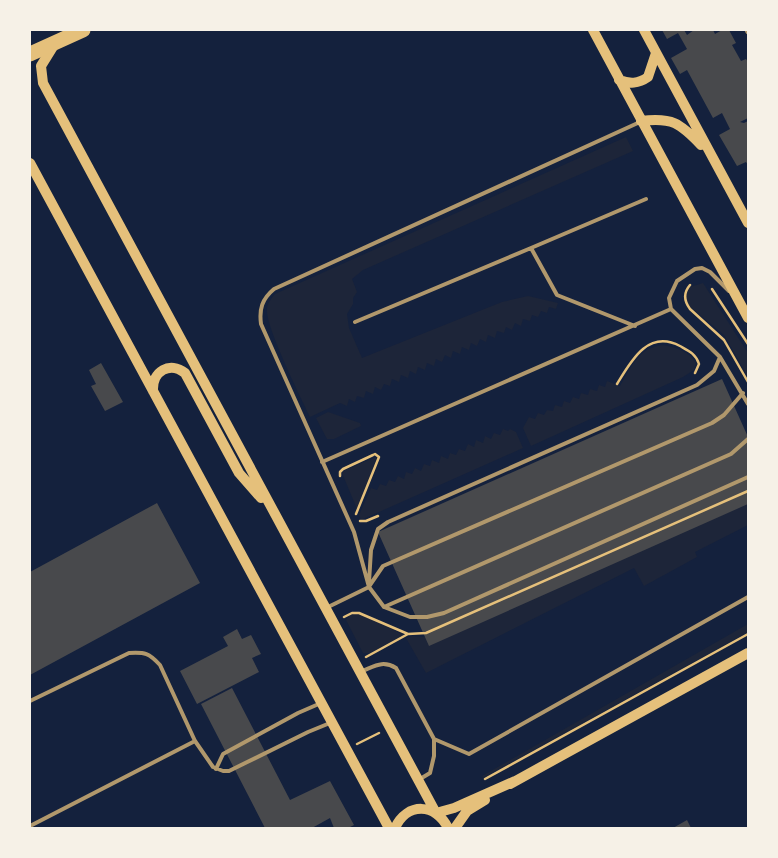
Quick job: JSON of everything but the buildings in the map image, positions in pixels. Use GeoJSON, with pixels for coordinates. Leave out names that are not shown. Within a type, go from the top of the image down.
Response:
{"type":"FeatureCollection","features":[{"type":"Feature","properties":{"kind":"highway"},"geometry":{"type":"LineString","coordinates":[[30,54],[83,30]]}},
{"type":"Feature","properties":{"kind":"main road"},"geometry":{"type":"LineString","coordinates":[[594,30],[619,80],[748,318]]}},
{"type":"Feature","properties":{"kind":"main road"},"geometry":{"type":"LineString","coordinates":[[644,30],[748,223]]}},
{"type":"Feature","properties":{"kind":"main road"},"geometry":{"type":"LineString","coordinates":[[55,43],[41,66],[43,83],[436,813]]}},
{"type":"Feature","properties":{"kind":"main road"},"geometry":{"type":"LineString","coordinates":[[619,80],[628,84],[640,83],[648,78],[656,53]]}},
{"type":"Feature","properties":{"kind":"main road"},"geometry":{"type":"LineString","coordinates":[[641,121],[658,119],[674,122],[688,131],[711,155]]}},
{"type":"Feature","properties":{"kind":"main road"},"geometry":{"type":"LineString","coordinates":[[30,163],[389,828]]}},
{"type":"Feature","properties":{"kind":"main road"},"geometry":{"type":"LineString","coordinates":[[153,391],[154,379],[160,371],[166,368],[176,368],[185,373],[239,473],[273,512]]}},
{"type":"Feature","properties":{"kind":"main road"},"geometry":{"type":"LineString","coordinates":[[436,813],[454,808],[515,780],[748,653]]}},
{"type":"Feature","properties":{"kind":"main road"},"geometry":{"type":"LineString","coordinates":[[455,828],[467,811],[515,780]]}},
{"type":"Feature","properties":{"kind":"main road"},"geometry":{"type":"LineString","coordinates":[[395,828],[401,818],[408,812],[418,809],[427,809],[436,813],[444,820],[448,828]]}},
{"type":"Feature","properties":{"kind":"lane"},"geometry":{"type":"LineString","coordinates":[[641,121],[274,289],[261,304],[261,324],[354,532],[369,587],[384,607],[410,617],[427,618],[444,613],[748,477]]}},
{"type":"Feature","properties":{"kind":"lane"},"geometry":{"type":"LineString","coordinates":[[355,322],[646,199]]}},
{"type":"Feature","properties":{"kind":"lane"},"geometry":{"type":"LineString","coordinates":[[531,248],[557,294],[635,326]]}},
{"type":"Feature","properties":{"kind":"lane"},"geometry":{"type":"LineString","coordinates":[[738,299],[710,272],[702,268],[695,269],[677,281],[670,298],[671,309],[720,357],[748,404]]}},
{"type":"Feature","properties":{"kind":"lane"},"geometry":{"type":"LineString","coordinates":[[322,462],[671,309]]}},
{"type":"Feature","properties":{"kind":"lane"},"geometry":{"type":"LineString","coordinates":[[369,587],[371,550],[378,529],[388,522],[697,385],[714,371],[720,357]]}},
{"type":"Feature","properties":{"kind":"lane"},"geometry":{"type":"LineString","coordinates":[[326,608],[369,587],[383,566],[712,423],[724,415],[743,393]]}},
{"type":"Feature","properties":{"kind":"lane"},"geometry":{"type":"LineString","coordinates":[[384,607],[731,454],[748,439]]}},
{"type":"Feature","properties":{"kind":"lane"},"geometry":{"type":"LineString","coordinates":[[434,739],[469,754],[748,597]]}},
{"type":"Feature","properties":{"kind":"lane"},"geometry":{"type":"LineString","coordinates":[[30,701],[129,653],[143,652],[152,655],[160,665],[195,741],[216,769],[229,771],[332,722]]}},
{"type":"Feature","properties":{"kind":"lane"},"geometry":{"type":"LineString","coordinates":[[360,672],[379,665],[389,664],[396,668],[434,739],[434,756],[430,773],[418,780]]}},
{"type":"Feature","properties":{"kind":"lane"},"geometry":{"type":"LineString","coordinates":[[216,769],[223,754],[298,713],[321,703]]}},
{"type":"Feature","properties":{"kind":"lane"},"geometry":{"type":"LineString","coordinates":[[30,826],[195,741]]}},
{"type":"Feature","properties":{"kind":"path"},"geometry":{"type":"LineString","coordinates":[[694,282],[688,287],[684,295],[686,303],[690,309],[724,340],[748,382]]}},
{"type":"Feature","properties":{"kind":"path"},"geometry":{"type":"LineString","coordinates":[[709,284],[748,344]]}},
{"type":"Feature","properties":{"kind":"path"},"geometry":{"type":"LineString","coordinates":[[617,384],[641,349],[648,344],[662,342],[675,344],[696,356],[699,364],[697,371],[691,376]]}},
{"type":"Feature","properties":{"kind":"path"},"geometry":{"type":"LineString","coordinates":[[340,478],[340,472],[343,469],[372,455],[378,455],[356,513]]}},
{"type":"Feature","properties":{"kind":"path"},"geometry":{"type":"LineString","coordinates":[[347,625],[342,618],[352,612],[359,613],[408,634],[426,633],[748,492]]}},
{"type":"Feature","properties":{"kind":"path"},"geometry":{"type":"LineString","coordinates":[[352,504],[360,520],[363,522],[384,513]]}},
{"type":"Feature","properties":{"kind":"path"},"geometry":{"type":"LineString","coordinates":[[364,657],[368,657],[408,634]]}},
{"type":"Feature","properties":{"kind":"path"},"geometry":{"type":"LineString","coordinates":[[483,780],[748,634]]}},
{"type":"Feature","properties":{"kind":"path"},"geometry":{"type":"LineString","coordinates":[[346,749],[389,728]]}},
{"type":"Feature","properties":{"kind":"shaded area"},"geometry":{"type":"Polygon","coordinates":[[[626,137],[633,151],[363,270],[352,279],[357,292],[347,314],[349,328],[362,358],[502,302],[528,296],[558,303],[556,309],[549,307],[547,313],[541,311],[538,317],[532,315],[530,321],[523,319],[521,326],[515,323],[512,330],[506,327],[504,333],[497,331],[495,338],[488,335],[486,342],[480,339],[477,346],[471,343],[469,350],[462,347],[460,354],[453,351],[451,358],[445,355],[442,362],[436,359],[434,366],[427,363],[425,370],[418,367],[416,374],[410,371],[408,378],[401,375],[399,382],[392,379],[390,386],[384,384],[381,390],[375,387],[373,394],[366,391],[364,398],[357,396],[355,402],[349,399],[347,406],[340,403],[310,417],[271,329],[267,308],[275,294],[626,137]]]}},
{"type":"Feature","properties":{"kind":"shaded area"},"geometry":{"type":"Polygon","coordinates":[[[703,283],[748,353],[748,377],[724,335],[689,306],[686,295],[690,287],[703,283]]]}},
{"type":"Feature","properties":{"kind":"shaded area"},"geometry":{"type":"Polygon","coordinates":[[[663,345],[678,349],[690,356],[696,363],[694,370],[683,377],[531,446],[523,428],[529,417],[535,419],[538,413],[544,415],[547,410],[553,411],[555,405],[562,407],[564,401],[570,403],[573,397],[579,399],[581,393],[588,395],[590,389],[597,391],[599,385],[605,387],[607,381],[620,386],[632,365],[642,354],[654,347],[663,345]]]}},
{"type":"Feature","properties":{"kind":"shaded area"},"geometry":{"type":"Polygon","coordinates":[[[328,412],[360,423],[361,426],[334,439],[327,439],[316,418],[328,412]]]}},
{"type":"Feature","properties":{"kind":"shaded area"},"geometry":{"type":"Polygon","coordinates":[[[503,429],[508,431],[510,429],[516,432],[523,448],[361,520],[359,515],[371,488],[377,490],[380,484],[386,486],[389,480],[395,482],[398,476],[404,479],[406,472],[412,474],[415,468],[421,471],[424,464],[430,466],[432,460],[439,463],[441,456],[448,459],[450,453],[456,455],[459,449],[465,451],[468,444],[474,447],[476,440],[483,443],[485,436],[491,439],[494,433],[500,435],[503,429]]]}},
{"type":"Feature","properties":{"kind":"shaded area"},"geometry":{"type":"Polygon","coordinates":[[[376,457],[376,459],[357,509],[342,473],[376,457]]]}},
{"type":"Feature","properties":{"kind":"shaded area"},"geometry":{"type":"Polygon","coordinates":[[[748,504],[748,525],[695,552],[697,557],[644,586],[634,568],[426,673],[406,638],[412,636],[428,637],[748,504]]]}},
{"type":"Feature","properties":{"kind":"shaded area"},"geometry":{"type":"Polygon","coordinates":[[[350,615],[364,616],[404,635],[370,653],[363,653],[346,620],[350,615]]]}},
{"type":"Feature","properties":{"kind":"shaded area"},"geometry":{"type":"Polygon","coordinates":[[[748,624],[748,632],[483,778],[482,776],[748,624]]]}}]}
